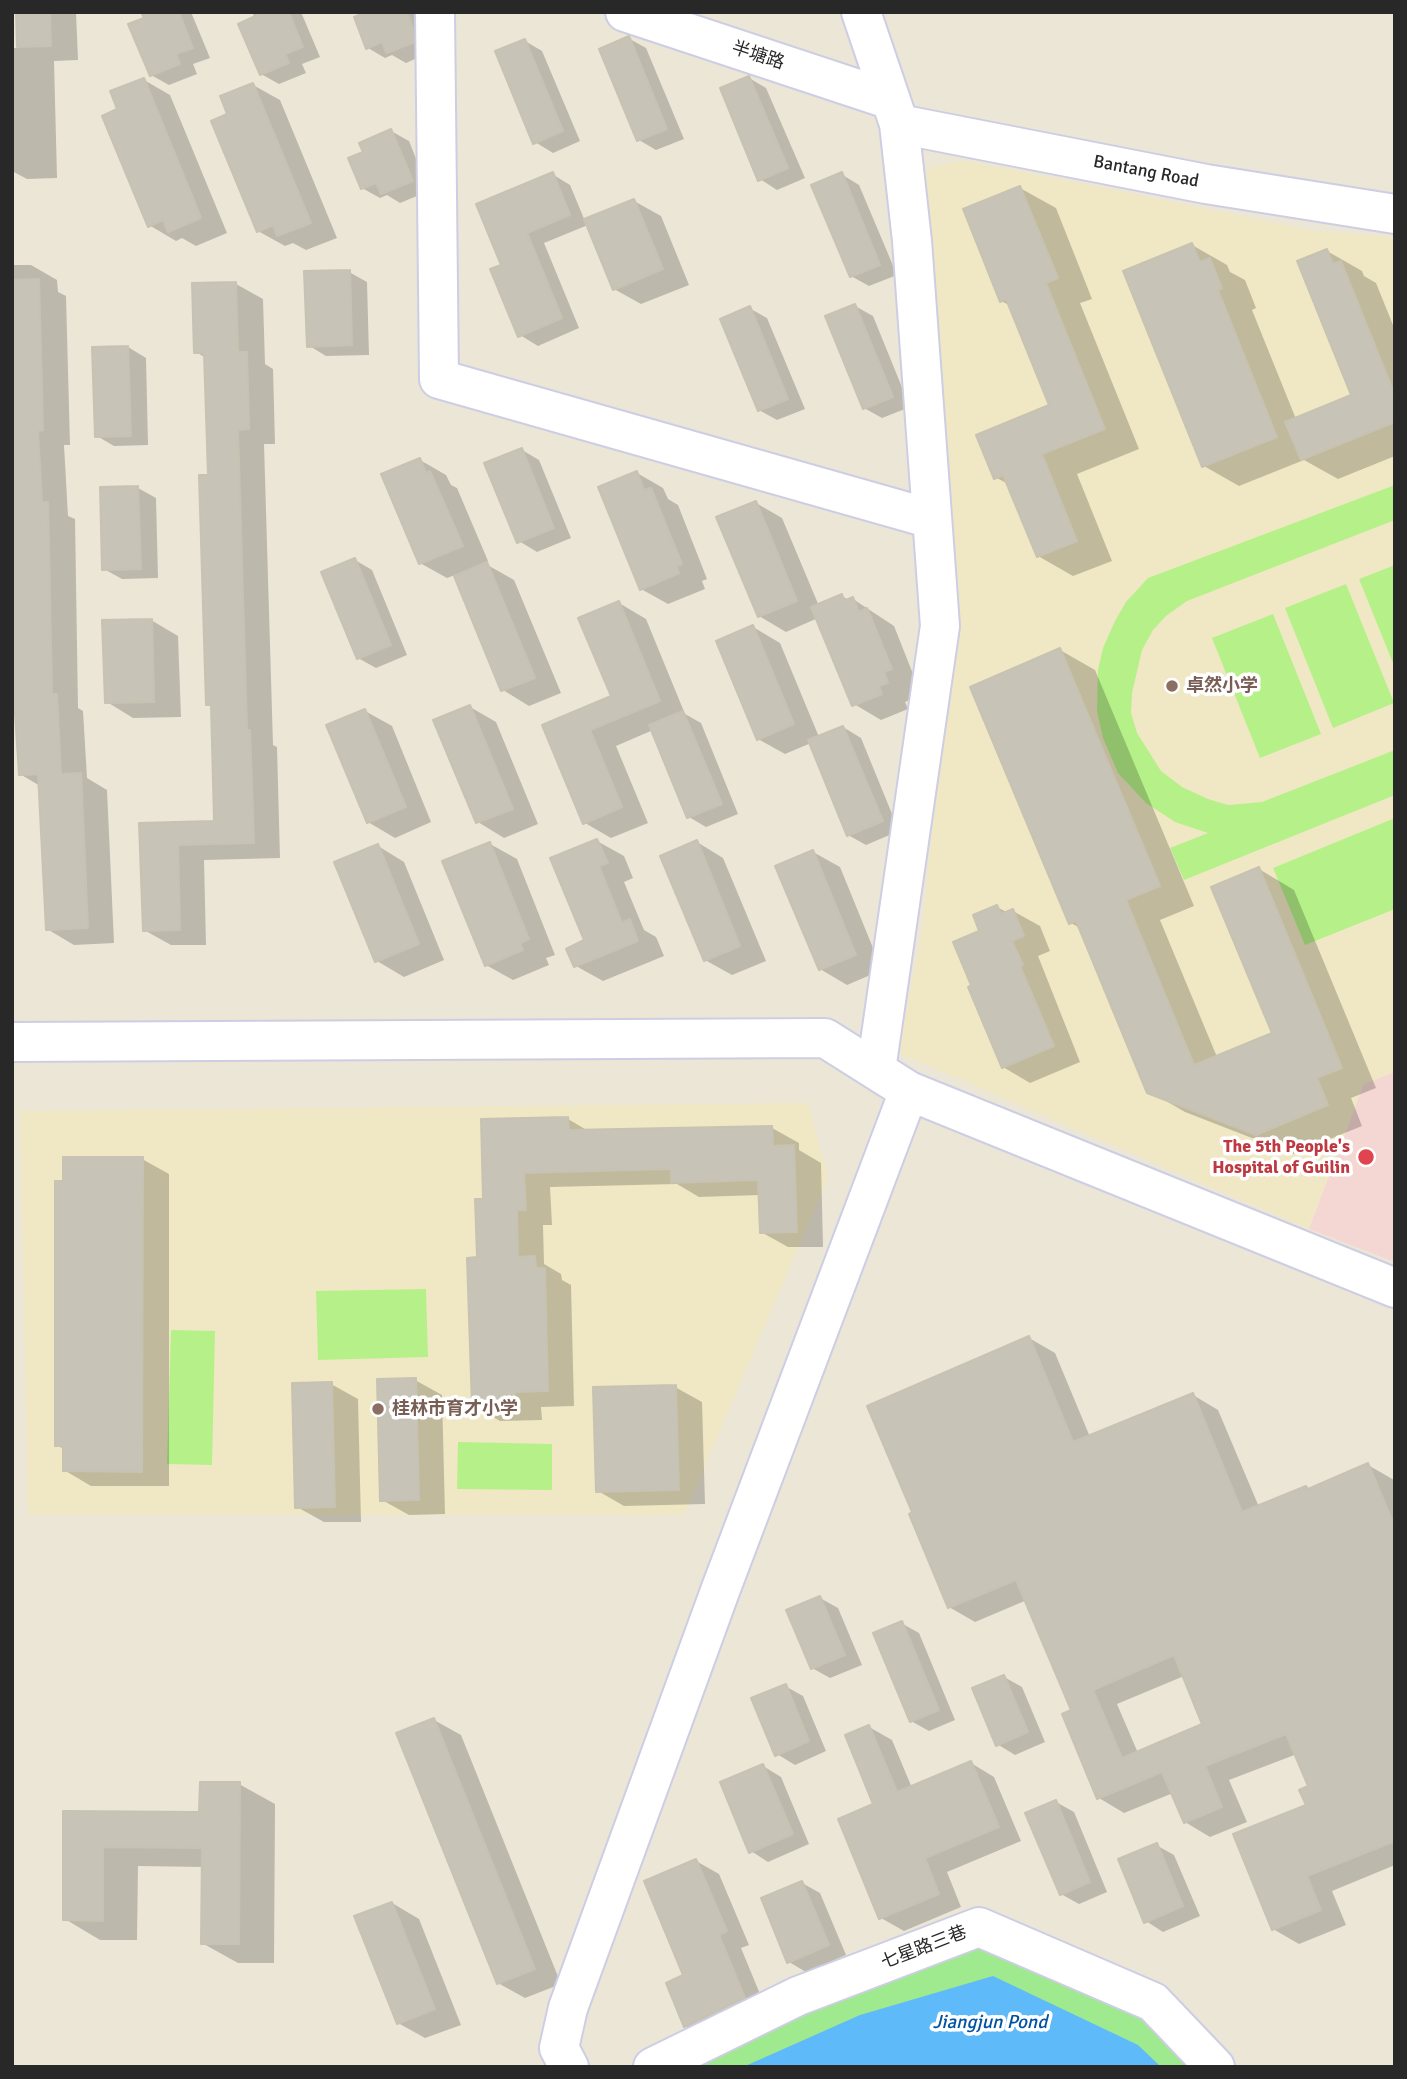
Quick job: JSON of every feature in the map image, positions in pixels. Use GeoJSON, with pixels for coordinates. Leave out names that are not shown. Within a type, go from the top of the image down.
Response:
{"type":"FeatureCollection","features":[{"type":"Feature","properties":{"kind":"street"},"geometry":{"type":"LineString","coordinates":[[435,12],[439,379],[932,519]]}},
{"type":"Feature","properties":{"kind":"street","name":"半塘路"},"geometry":{"type":"LineString","coordinates":[[625,12],[895,112]]}},
{"type":"Feature","properties":{"kind":"street"},"geometry":{"type":"LineString","coordinates":[[861,12],[895,112],[912,241],[940,626],[876,1070]]}},
{"type":"Feature","properties":{"kind":"street","name":"Bantang Road"},"geometry":{"type":"LineString","coordinates":[[895,112],[1206,184],[1395,214]]}},
{"type":"Feature","properties":{"kind":"street"},"geometry":{"type":"LineString","coordinates":[[12,1042],[825,1038],[909,1091],[1395,1288]]}},
{"type":"Feature","properties":{"kind":"street"},"geometry":{"type":"LineString","coordinates":[[569,2067],[559,2048],[568,2008],[720,1591],[909,1091]]}},
{"type":"Feature","properties":{"kind":"street","name":"七星路三巷"},"geometry":{"type":"LineString","coordinates":[[653,2067],[798,1996],[979,1927],[1153,2002],[1215,2067]]}},
{"type":"Feature","properties":{"kind":"shaded area","name":"卓然小学"},"geometry":{"type":"Polygon","coordinates":[[[965,161],[1313,231],[1395,237],[1395,1072],[1364,1084],[1309,1229],[898,1053],[922,931],[942,730],[958,641],[922,189],[924,172],[938,165],[965,161]]]}},
{"type":"Feature","properties":{"kind":"shaded area","name":"The 5th People's Hospital of Guilin"},"geometry":{"type":"Polygon","coordinates":[[[1395,1072],[1395,1262],[1309,1229],[1364,1084],[1395,1072]]]}},
{"type":"Feature","properties":{"kind":"shaded area","name":"桂林市育才小学"},"geometry":{"type":"Polygon","coordinates":[[[808,1103],[828,1178],[684,1515],[28,1515],[20,1111],[808,1103]]]}},
{"type":"Feature","properties":{"kind":"green space"},"geometry":{"type":"Polygon","coordinates":[[[1395,485],[1395,520],[1187,601],[1166,616],[1153,630],[1142,650],[1132,693],[1131,713],[1137,733],[1161,771],[1182,787],[1208,799],[1228,805],[1262,802],[1395,750],[1395,795],[1184,880],[1170,848],[1208,833],[1175,822],[1146,803],[1118,773],[1103,738],[1097,711],[1098,670],[1103,648],[1115,621],[1126,602],[1148,578],[1395,485]]]}},
{"type":"Feature","properties":{"kind":"green space"},"geometry":{"type":"Polygon","coordinates":[[[1395,565],[1395,668],[1359,579],[1395,565]]]}},
{"type":"Feature","properties":{"kind":"green space"},"geometry":{"type":"Polygon","coordinates":[[[1346,584],[1394,703],[1333,728],[1285,608],[1346,584]]]}},
{"type":"Feature","properties":{"kind":"green space"},"geometry":{"type":"Polygon","coordinates":[[[1273,614],[1321,734],[1260,758],[1212,638],[1273,614]]]}},
{"type":"Feature","properties":{"kind":"green space"},"geometry":{"type":"Polygon","coordinates":[[[1395,818],[1395,909],[1305,945],[1273,868],[1395,818]]]}},
{"type":"Feature","properties":{"kind":"green space"},"geometry":{"type":"Polygon","coordinates":[[[426,1289],[428,1357],[318,1360],[316,1291],[426,1289]]]}},
{"type":"Feature","properties":{"kind":"green space"},"geometry":{"type":"Polygon","coordinates":[[[171,1330],[215,1331],[212,1465],[167,1464],[171,1330]]]}},
{"type":"Feature","properties":{"kind":"green space"},"geometry":{"type":"Polygon","coordinates":[[[458,1442],[552,1444],[552,1490],[457,1489],[458,1442]]]}},
{"type":"Feature","properties":{"kind":"green space"},"geometry":{"type":"Polygon","coordinates":[[[979,1927],[1153,2002],[1215,2067],[653,2067],[979,1927]]]}},
{"type":"Feature","properties":{"kind":"water","name":"Jiangjun Pond"},"geometry":{"type":"Polygon","coordinates":[[[993,1976],[1138,2045],[1161,2067],[743,2067],[860,2015],[993,1976]]]}},
{"type":"Feature","properties":{"kind":"building"},"geometry":{"type":"Polygon","coordinates":[[[16,12],[50,12],[51,46],[17,47],[16,12]]]}},
{"type":"Feature","properties":{"kind":"building"},"geometry":{"type":"Polygon","coordinates":[[[141,12],[179,12],[193,48],[176,54],[180,64],[150,76],[128,24],[144,18],[141,12]]]}},
{"type":"Feature","properties":{"kind":"building"},"geometry":{"type":"Polygon","coordinates":[[[264,12],[289,12],[303,47],[285,54],[289,63],[260,75],[238,24],[264,12]]]}},
{"type":"Feature","properties":{"kind":"building"},"geometry":{"type":"Polygon","coordinates":[[[366,12],[407,12],[413,28],[413,43],[386,53],[382,42],[366,49],[354,17],[366,12]]]}},
{"type":"Feature","properties":{"kind":"building"},"geometry":{"type":"Polygon","coordinates":[[[629,36],[667,129],[637,141],[599,49],[629,36]]]}},
{"type":"Feature","properties":{"kind":"building"},"geometry":{"type":"Polygon","coordinates":[[[525,39],[563,131],[533,144],[495,51],[525,39]]]}},
{"type":"Feature","properties":{"kind":"building"},"geometry":{"type":"Polygon","coordinates":[[[749,76],[788,168],[758,181],[720,88],[749,76]]]}},
{"type":"Feature","properties":{"kind":"building"},"geometry":{"type":"Polygon","coordinates":[[[144,78],[201,218],[168,232],[163,220],[148,227],[102,116],[117,109],[110,91],[144,78]]]}},
{"type":"Feature","properties":{"kind":"building"},"geometry":{"type":"Polygon","coordinates":[[[253,83],[311,223],[277,236],[273,225],[257,232],[211,121],[227,114],[220,96],[253,83]]]}},
{"type":"Feature","properties":{"kind":"building"},"geometry":{"type":"Polygon","coordinates":[[[391,129],[413,181],[381,194],[376,183],[361,189],[348,158],[363,152],[359,143],[391,129]]]}},
{"type":"Feature","properties":{"kind":"building"},"geometry":{"type":"Polygon","coordinates":[[[553,172],[570,215],[527,233],[562,318],[518,337],[490,269],[501,265],[476,204],[553,172]]]}},
{"type":"Feature","properties":{"kind":"building"},"geometry":{"type":"Polygon","coordinates":[[[842,172],[880,265],[850,277],[811,185],[842,172]]]}},
{"type":"Feature","properties":{"kind":"building"},"geometry":{"type":"Polygon","coordinates":[[[1020,186],[1058,278],[1046,283],[1105,429],[1042,454],[1077,541],[1037,557],[1003,475],[994,479],[976,435],[1049,405],[1006,299],[1000,302],[963,209],[1020,186]]]}},
{"type":"Feature","properties":{"kind":"building"},"geometry":{"type":"Polygon","coordinates":[[[634,199],[663,269],[613,290],[584,219],[634,199]]]}},
{"type":"Feature","properties":{"kind":"building"},"geometry":{"type":"Polygon","coordinates":[[[1192,243],[1200,262],[1210,258],[1222,288],[1218,290],[1277,437],[1202,467],[1123,271],[1192,243]]]}},
{"type":"Feature","properties":{"kind":"building"},"geometry":{"type":"Polygon","coordinates":[[[1327,249],[1333,264],[1341,261],[1395,395],[1395,422],[1301,460],[1285,422],[1351,395],[1297,261],[1327,249]]]}},
{"type":"Feature","properties":{"kind":"building"},"geometry":{"type":"Polygon","coordinates":[[[350,270],[352,345],[307,347],[304,271],[350,270]]]}},
{"type":"Feature","properties":{"kind":"building"},"geometry":{"type":"Polygon","coordinates":[[[39,279],[43,430],[38,431],[42,502],[48,502],[52,694],[57,694],[61,774],[81,773],[88,928],[46,930],[38,774],[19,775],[12,667],[12,280],[39,279]]]}},
{"type":"Feature","properties":{"kind":"building"},"geometry":{"type":"Polygon","coordinates":[[[236,282],[238,352],[247,352],[249,429],[238,430],[247,730],[250,730],[254,843],[178,845],[180,930],[143,931],[139,823],[214,821],[211,705],[206,705],[199,475],[208,475],[204,353],[194,353],[192,283],[236,282]]]}},
{"type":"Feature","properties":{"kind":"building"},"geometry":{"type":"Polygon","coordinates":[[[855,304],[893,397],[863,409],[825,316],[855,304]]]}},
{"type":"Feature","properties":{"kind":"building"},"geometry":{"type":"Polygon","coordinates":[[[750,306],[788,399],[758,411],[720,319],[750,306]]]}},
{"type":"Feature","properties":{"kind":"building"},"geometry":{"type":"Polygon","coordinates":[[[128,346],[131,436],[95,437],[92,347],[128,346]]]}},
{"type":"Feature","properties":{"kind":"building"},"geometry":{"type":"Polygon","coordinates":[[[522,448],[554,528],[517,543],[484,463],[522,448]]]}},
{"type":"Feature","properties":{"kind":"building"},"geometry":{"type":"Polygon","coordinates":[[[420,458],[426,473],[430,471],[463,546],[419,564],[381,474],[420,458]]]}},
{"type":"Feature","properties":{"kind":"building"},"geometry":{"type":"Polygon","coordinates":[[[637,471],[644,490],[651,488],[682,564],[676,566],[679,573],[640,590],[598,487],[637,471]]]}},
{"type":"Feature","properties":{"kind":"building"},"geometry":{"type":"Polygon","coordinates":[[[138,486],[141,569],[102,570],[100,487],[138,486]]]}},
{"type":"Feature","properties":{"kind":"building"},"geometry":{"type":"Polygon","coordinates":[[[756,501],[797,601],[758,617],[716,517],[756,501]]]}},
{"type":"Feature","properties":{"kind":"building"},"geometry":{"type":"Polygon","coordinates":[[[355,558],[391,645],[357,659],[321,572],[355,558]]]}},
{"type":"Feature","properties":{"kind":"building"},"geometry":{"type":"Polygon","coordinates":[[[487,562],[535,678],[501,691],[454,576],[487,562]]]}},
{"type":"Feature","properties":{"kind":"building"},"geometry":{"type":"Polygon","coordinates":[[[842,594],[844,601],[853,597],[859,612],[867,608],[892,669],[884,672],[888,683],[879,686],[882,694],[852,706],[811,607],[842,594]]]}},
{"type":"Feature","properties":{"kind":"building"},"geometry":{"type":"Polygon","coordinates":[[[619,601],[660,701],[590,730],[622,807],[583,824],[542,725],[611,696],[578,618],[619,601]]]}},
{"type":"Feature","properties":{"kind":"building"},"geometry":{"type":"Polygon","coordinates":[[[152,619],[154,702],[105,703],[102,620],[152,619]]]}},
{"type":"Feature","properties":{"kind":"building"},"geometry":{"type":"Polygon","coordinates":[[[753,625],[794,724],[757,740],[716,641],[753,625]]]}},
{"type":"Feature","properties":{"kind":"building"},"geometry":{"type":"Polygon","coordinates":[[[1060,648],[1160,886],[1126,900],[1194,1065],[1272,1033],[1211,887],[1259,867],[1342,1068],[1317,1078],[1328,1105],[1256,1135],[1147,1093],[1076,921],[1069,924],[970,687],[1060,648]]]}},
{"type":"Feature","properties":{"kind":"building"},"geometry":{"type":"Polygon","coordinates":[[[470,705],[513,809],[476,823],[433,720],[470,705]]]}},
{"type":"Feature","properties":{"kind":"building"},"geometry":{"type":"Polygon","coordinates":[[[365,709],[406,807],[367,823],[326,725],[365,709]]]}},
{"type":"Feature","properties":{"kind":"building"},"geometry":{"type":"Polygon","coordinates":[[[683,711],[722,804],[687,818],[649,725],[683,711]]]}},
{"type":"Feature","properties":{"kind":"building"},"geometry":{"type":"Polygon","coordinates":[[[843,726],[883,821],[847,836],[808,740],[843,726]]]}},
{"type":"Feature","properties":{"kind":"building"},"geometry":{"type":"Polygon","coordinates":[[[597,839],[608,863],[599,866],[622,923],[630,919],[638,941],[574,967],[566,949],[584,940],[550,858],[597,839]]]}},
{"type":"Feature","properties":{"kind":"building"},"geometry":{"type":"Polygon","coordinates":[[[697,840],[740,946],[704,961],[660,856],[697,840]]]}},
{"type":"Feature","properties":{"kind":"building"},"geometry":{"type":"Polygon","coordinates":[[[490,842],[529,939],[520,943],[523,950],[485,966],[442,861],[490,842]]]}},
{"type":"Feature","properties":{"kind":"building"},"geometry":{"type":"Polygon","coordinates":[[[378,844],[419,944],[375,962],[334,862],[378,844]]]}},
{"type":"Feature","properties":{"kind":"building"},"geometry":{"type":"Polygon","coordinates":[[[813,850],[856,955],[819,970],[775,866],[813,850]]]}},
{"type":"Feature","properties":{"kind":"building"},"geometry":{"type":"Polygon","coordinates":[[[997,905],[1001,914],[1013,909],[1024,936],[1012,941],[1054,1046],[1002,1068],[968,987],[971,985],[953,942],[979,931],[973,915],[997,905]]]}},
{"type":"Feature","properties":{"kind":"building"},"geometry":{"type":"Polygon","coordinates":[[[568,1117],[569,1130],[772,1126],[773,1146],[794,1145],[797,1232],[760,1233],[758,1180],[671,1183],[671,1169],[524,1173],[526,1210],[517,1210],[518,1257],[535,1256],[536,1268],[545,1268],[548,1391],[515,1392],[515,1406],[472,1407],[467,1258],[477,1257],[475,1199],[483,1199],[481,1119],[568,1117]]]}},
{"type":"Feature","properties":{"kind":"building"},"geometry":{"type":"Polygon","coordinates":[[[63,1157],[143,1157],[142,1472],[63,1471],[63,1446],[55,1446],[55,1181],[63,1181],[63,1157]]]}},
{"type":"Feature","properties":{"kind":"building"},"geometry":{"type":"Polygon","coordinates":[[[1029,1336],[1073,1442],[1193,1393],[1242,1512],[1306,1486],[1308,1489],[1368,1463],[1395,1527],[1395,1841],[1307,1876],[1321,1910],[1272,1930],[1233,1834],[1306,1805],[1299,1790],[1308,1786],[1286,1734],[1205,1766],[1222,1807],[1184,1823],[1162,1772],[1097,1799],[1062,1714],[1071,1710],[1016,1580],[948,1608],[909,1514],[912,1512],[867,1406],[1029,1336]],[[1174,1655],[1093,1690],[1122,1758],[1202,1724],[1174,1655]]]}},
{"type":"Feature","properties":{"kind":"building"},"geometry":{"type":"Polygon","coordinates":[[[416,1378],[419,1500],[380,1501],[377,1379],[416,1378]]]}},
{"type":"Feature","properties":{"kind":"building"},"geometry":{"type":"Polygon","coordinates":[[[332,1382],[335,1507],[295,1508],[292,1383],[332,1382]]]}},
{"type":"Feature","properties":{"kind":"building"},"geometry":{"type":"Polygon","coordinates":[[[676,1385],[679,1490],[596,1492],[593,1387],[676,1385]]]}},
{"type":"Feature","properties":{"kind":"building"},"geometry":{"type":"Polygon","coordinates":[[[820,1596],[845,1655],[811,1669],[786,1610],[820,1596]]]}},
{"type":"Feature","properties":{"kind":"building"},"geometry":{"type":"Polygon","coordinates":[[[902,1621],[939,1710],[910,1722],[873,1633],[902,1621]]]}},
{"type":"Feature","properties":{"kind":"building"},"geometry":{"type":"Polygon","coordinates":[[[1004,1675],[1028,1732],[996,1746],[972,1688],[1004,1675]]]}},
{"type":"Feature","properties":{"kind":"building"},"geometry":{"type":"Polygon","coordinates":[[[786,1684],[809,1741],[775,1756],[751,1698],[786,1684]]]}},
{"type":"Feature","properties":{"kind":"building"},"geometry":{"type":"Polygon","coordinates":[[[434,1718],[535,1969],[497,1984],[396,1733],[434,1718]]]}},
{"type":"Feature","properties":{"kind":"building"},"geometry":{"type":"Polygon","coordinates":[[[869,1725],[897,1792],[971,1761],[999,1827],[925,1858],[939,1894],[879,1919],[838,1819],[873,1804],[845,1735],[869,1725]]]}},
{"type":"Feature","properties":{"kind":"building"},"geometry":{"type":"Polygon","coordinates":[[[763,1764],[793,1834],[749,1853],[720,1782],[763,1764]]]}},
{"type":"Feature","properties":{"kind":"building"},"geometry":{"type":"Polygon","coordinates":[[[200,1782],[240,1782],[239,1944],[201,1944],[202,1848],[103,1847],[103,1921],[63,1920],[63,1811],[199,1812],[200,1782]]]}},
{"type":"Feature","properties":{"kind":"building"},"geometry":{"type":"Polygon","coordinates":[[[1056,1800],[1090,1882],[1060,1895],[1025,1813],[1056,1800]]]}},
{"type":"Feature","properties":{"kind":"building"},"geometry":{"type":"Polygon","coordinates":[[[1157,1843],[1183,1906],[1144,1923],[1118,1859],[1157,1843]]]}},
{"type":"Feature","properties":{"kind":"building"},"geometry":{"type":"Polygon","coordinates":[[[696,1859],[727,1931],[719,1935],[745,1998],[684,2027],[666,1983],[683,1975],[644,1881],[696,1859]]]}},
{"type":"Feature","properties":{"kind":"building"},"geometry":{"type":"Polygon","coordinates":[[[802,1881],[829,1945],[787,1963],[761,1898],[802,1881]]]}},
{"type":"Feature","properties":{"kind":"building"},"geometry":{"type":"Polygon","coordinates":[[[392,1902],[435,2009],[397,2024],[354,1916],[392,1902]]]}},
{"type":"Feature","properties":{"kind":"place","name":"卓然小学"},"geometry":{"type":"Point","coordinates":[1172,686]}},
{"type":"Feature","properties":{"kind":"place","name":"The 5th People's Hospital of Guilin"},"geometry":{"type":"Point","coordinates":[1366,1157]}},
{"type":"Feature","properties":{"kind":"place","name":"桂林市育才小学"},"geometry":{"type":"Point","coordinates":[378,1409]}}]}
